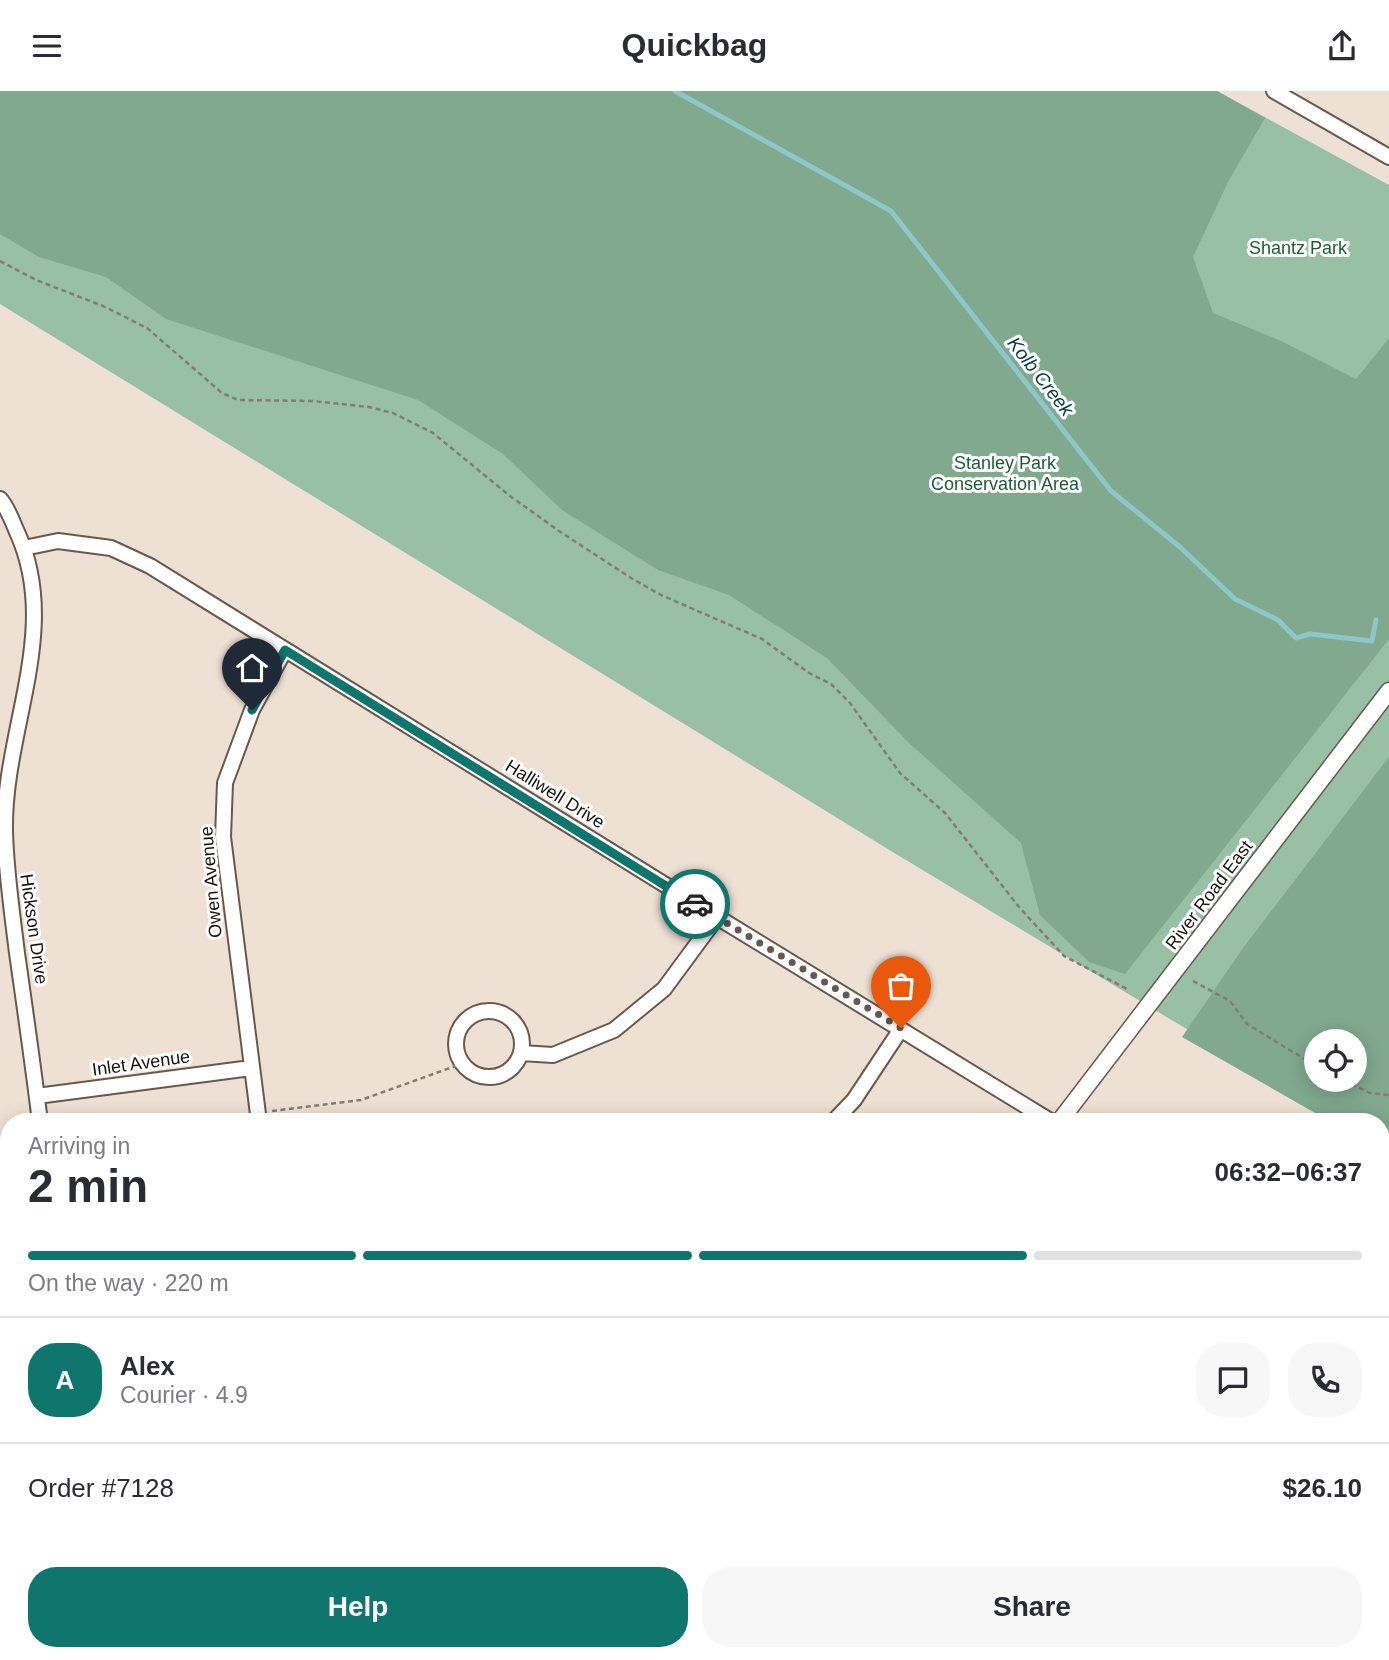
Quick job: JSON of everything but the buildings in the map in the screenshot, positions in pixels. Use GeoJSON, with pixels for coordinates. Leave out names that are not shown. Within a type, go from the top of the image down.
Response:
{"type":"FeatureCollection","features":[{"type":"Feature","properties":{"kind":"street"},"geometry":{"type":"LineString","coordinates":[[1274,91],[1389,157]]}},
{"type":"Feature","properties":{"kind":"street","name":"Hickson Drive"},"geometry":{"type":"LineString","coordinates":[[0,499],[24,548],[34,590],[34,644],[28,684],[11,756],[5,827],[6,871],[39,1113]]}},
{"type":"Feature","properties":{"kind":"street","name":"Halliwell Drive"},"geometry":{"type":"LineString","coordinates":[[24,548],[58,541],[111,548],[150,566],[1038,1113]]}},
{"type":"Feature","properties":{"kind":"street","name":"Owen Avenue"},"geometry":{"type":"LineString","coordinates":[[257,1113],[223,837],[225,783],[252,710],[285,650]]}},
{"type":"Feature","properties":{"kind":"street","name":"River Road East"},"geometry":{"type":"LineString","coordinates":[[1066,1113],[1389,691]]}},
{"type":"Feature","properties":{"kind":"street"},"geometry":{"type":"LineString","coordinates":[[522,1053],[553,1055],[614,1030],[664,989],[717,917]]}},
{"type":"Feature","properties":{"kind":"street"},"geometry":{"type":"LineString","coordinates":[[489,1011],[505,1015],[514,1023],[522,1041],[522,1053],[509,1071],[495,1077],[483,1077],[470,1072],[461,1064],[456,1052],[456,1040],[466,1020],[477,1013],[489,1011]]}},
{"type":"Feature","properties":{"kind":"street"},"geometry":{"type":"LineString","coordinates":[[842,1113],[854,1100],[901,1028]]}},
{"type":"Feature","properties":{"kind":"street","name":"Inlet Avenue"},"geometry":{"type":"LineString","coordinates":[[37,1096],[251,1068]]}},
{"type":"Feature","properties":{"kind":"path"},"geometry":{"type":"LineString","coordinates":[[0,261],[36,280],[103,306],[147,328],[222,393],[238,400],[313,401],[369,407],[393,413],[433,433],[510,496],[631,577],[661,595],[762,639],[809,673],[831,684],[850,703],[900,773],[945,813],[1019,907],[1064,955],[1127,989]]}},
{"type":"Feature","properties":{"kind":"path"},"geometry":{"type":"LineString","coordinates":[[1193,981],[1230,1001],[1247,1024],[1304,1059]]}},
{"type":"Feature","properties":{"kind":"path"},"geometry":{"type":"LineString","coordinates":[[282,1113],[361,1100],[461,1064]]}},
{"type":"Feature","properties":{"kind":"path"},"geometry":{"type":"LineString","coordinates":[[1367,1092],[1389,1095]]}},
{"type":"Feature","properties":{"kind":"green space","name":"Stanley Park Conservation Area"},"geometry":{"type":"Polygon","coordinates":[[[0,91],[1217,91],[1389,185],[1389,1113],[1326,1113],[891,851],[0,304],[0,91]]]}},
{"type":"Feature","properties":{"kind":"green space","name":"Stanley Park Conservation Area"},"geometry":{"type":"Polygon","coordinates":[[[0,91],[1217,91],[1265,118],[1228,182],[1193,257],[1213,313],[1279,340],[1356,379],[1389,338],[1389,639],[1125,974],[1089,962],[1040,915],[1021,843],[909,743],[827,658],[729,595],[658,570],[562,510],[503,454],[418,400],[166,319],[106,277],[39,257],[0,234],[0,91]]]}},
{"type":"Feature","properties":{"kind":"green space"},"geometry":{"type":"Polygon","coordinates":[[[1389,757],[1389,1113],[1315,1113],[1182,1037],[1243,948],[1389,757]]]}},
{"type":"Feature","properties":{"kind":"waterway","name":"Kolb Creek"},"geometry":{"type":"LineString","coordinates":[[675,91],[891,211],[1111,491],[1180,547],[1235,599],[1278,620],[1296,638],[1310,634],[1372,641],[1376,620]]}},
{"type":"Feature","properties":{"kind":"way so far"},"geometry":{"type":"LineString","coordinates":[[695,904],[901,1028]]}},
{"type":"Feature","properties":{"kind":"route"},"geometry":{"type":"LineString","coordinates":[[252,710],[285,650],[695,904]]}},
{"type":"Feature","properties":{"kind":"park label","name":"Shantz Park"},"geometry":{"type":"Point","coordinates":[1298,248]}}]}
